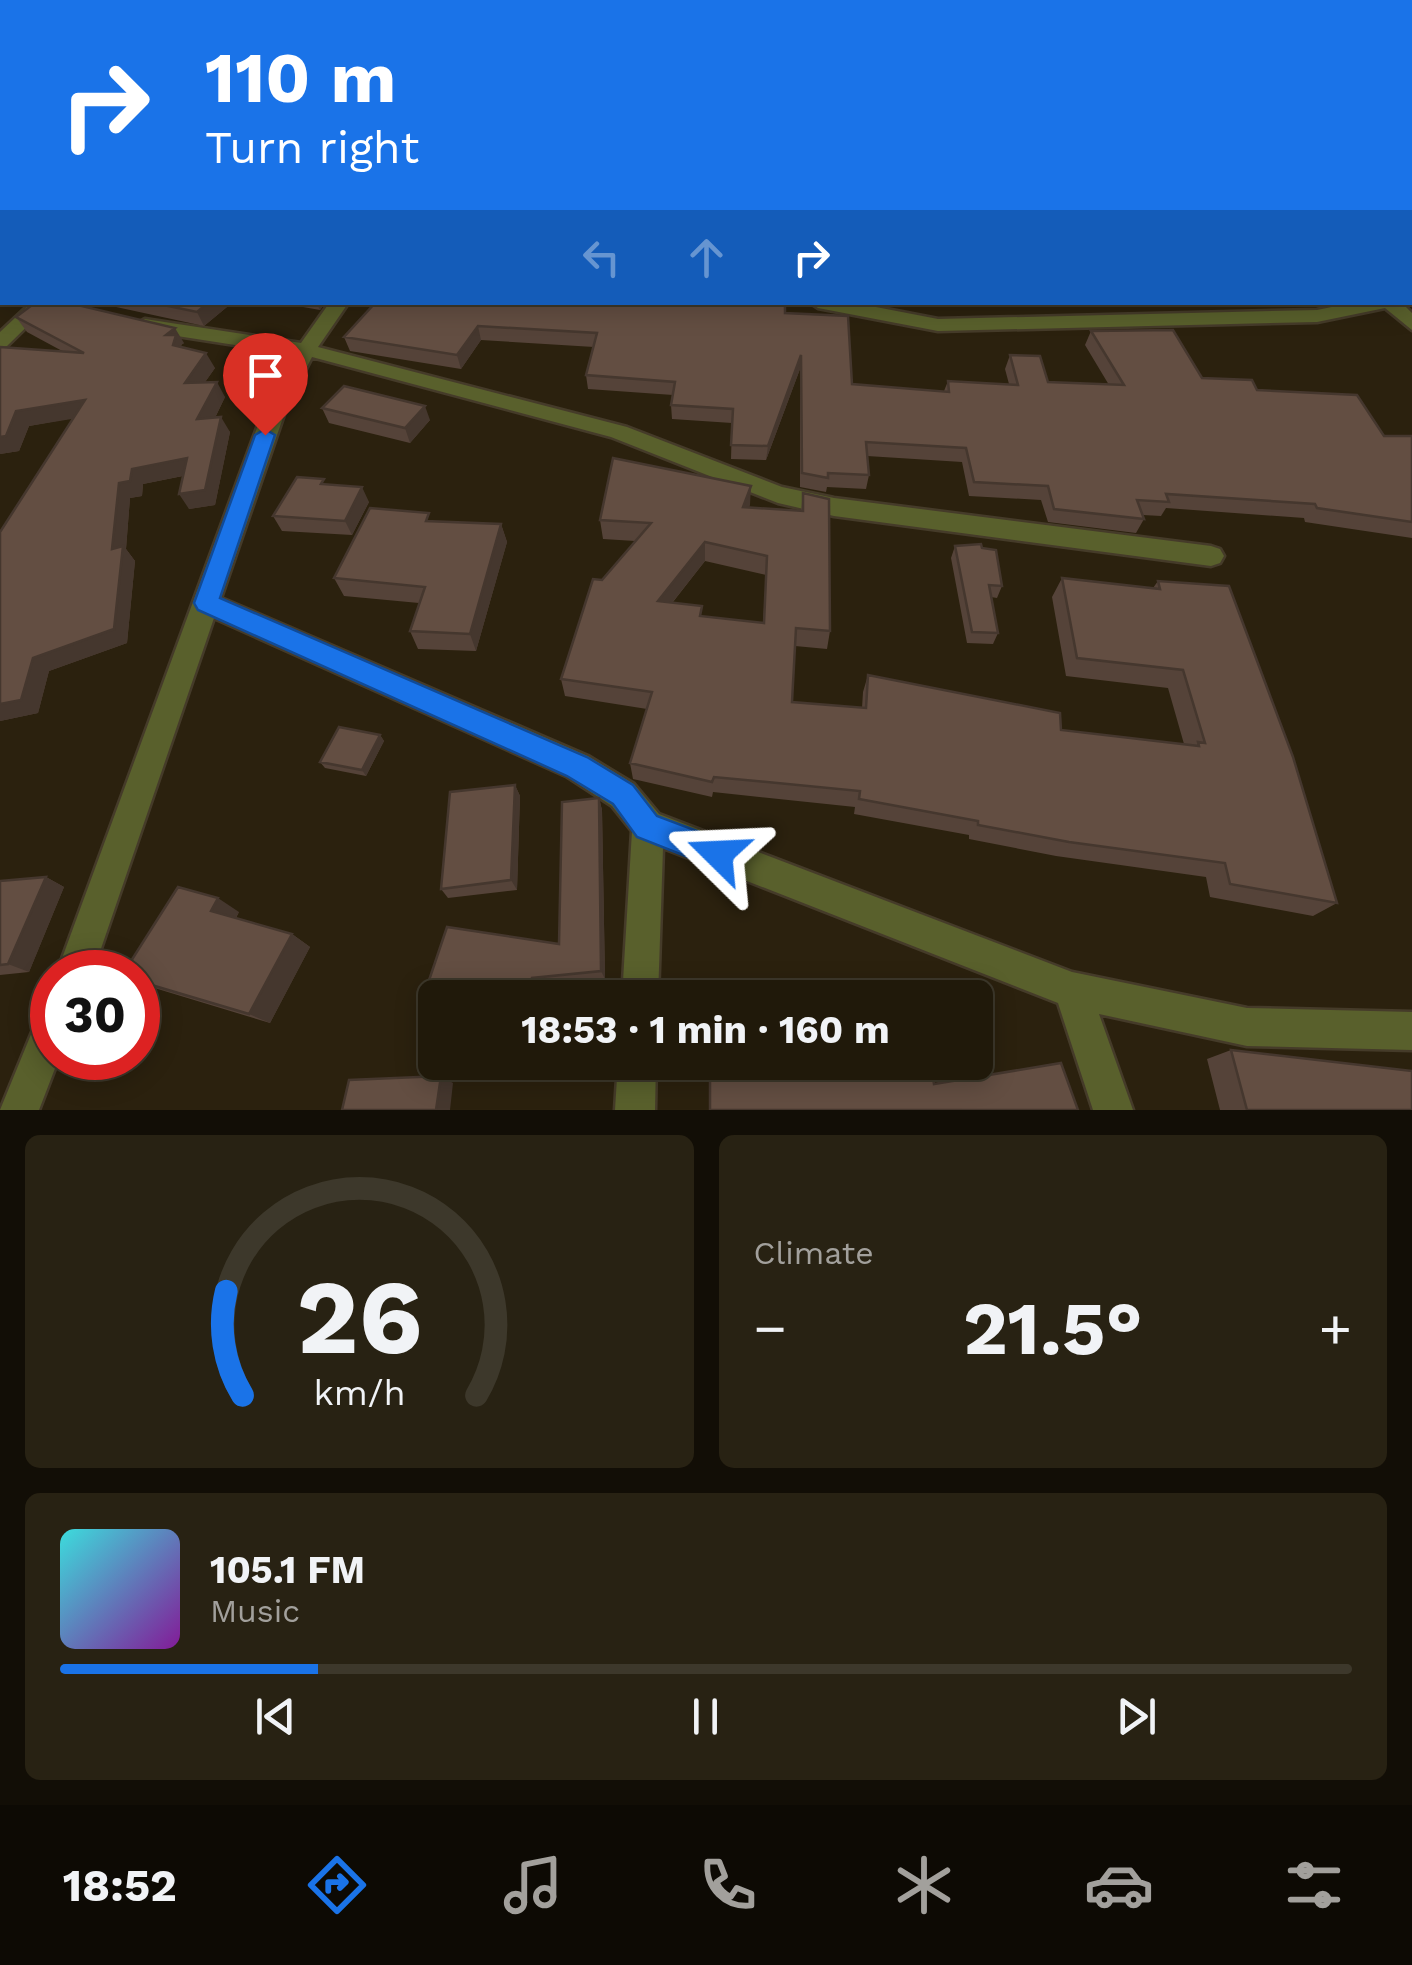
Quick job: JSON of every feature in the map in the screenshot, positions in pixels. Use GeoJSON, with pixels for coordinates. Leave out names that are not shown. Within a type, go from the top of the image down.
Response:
{"type":"FeatureCollection","features":[{"type":"Feature","properties":{"kind":"street"},"geometry":{"type":"LineString","coordinates":[[0,342],[51,305]]}},
{"type":"Feature","properties":{"kind":"street"},"geometry":{"type":"LineString","coordinates":[[84,950],[276,406],[306,350],[338,305]]}},
{"type":"Feature","properties":{"kind":"street"},"geometry":{"type":"LineString","coordinates":[[834,305],[938,325],[1317,316],[1373,305]]}},
{"type":"Feature","properties":{"kind":"street"},"geometry":{"type":"LineString","coordinates":[[938,325],[955,305]]}},
{"type":"Feature","properties":{"kind":"street"},"geometry":{"type":"LineString","coordinates":[[1391,305],[1412,324]]}},
{"type":"Feature","properties":{"kind":"street"},"geometry":{"type":"LineString","coordinates":[[132,323],[306,350],[619,432],[702,467],[816,503],[1211,556]]}},
{"type":"Feature","properties":{"kind":"street"},"geometry":{"type":"LineString","coordinates":[[206,603],[577,766],[623,795],[648,826],[1072,990],[1247,1027],[1412,1030]]}},
{"type":"Feature","properties":{"kind":"street"},"geometry":{"type":"LineString","coordinates":[[641,980],[648,826]]}},
{"type":"Feature","properties":{"kind":"street"},"geometry":{"type":"LineString","coordinates":[[1072,990],[1113,1110]]}},
{"type":"Feature","properties":{"kind":"street"},"geometry":{"type":"LineString","coordinates":[[19,1110],[31,1080]]}},
{"type":"Feature","properties":{"kind":"street"},"geometry":{"type":"LineString","coordinates":[[635,1110],[636,1080]]}},
{"type":"Feature","properties":{"kind":"building"},"geometry":{"type":"Polygon","coordinates":[[[32,305],[78,305],[175,328],[166,335],[176,335],[173,345],[206,353],[185,383],[217,382],[197,419],[221,417],[205,490],[179,494],[187,458],[132,469],[130,481],[119,483],[112,549],[123,546],[114,629],[33,658],[21,700],[0,704],[0,532],[85,400],[16,411],[6,436],[0,437],[0,347],[84,353],[16,317],[32,305]]]}},
{"type":"Feature","properties":{"kind":"building"},"geometry":{"type":"Polygon","coordinates":[[[163,305],[205,305],[197,312],[163,305]]]}},
{"type":"Feature","properties":{"kind":"building"},"geometry":{"type":"Polygon","coordinates":[[[373,305],[785,305],[785,313],[848,316],[852,384],[949,392],[948,381],[1018,385],[1010,355],[1040,356],[1048,382],[1124,385],[1091,331],[1173,330],[1202,378],[1252,380],[1257,390],[1357,395],[1384,436],[1412,436],[1412,522],[1317,508],[1315,504],[1166,494],[1169,502],[1137,500],[1144,519],[1054,509],[1048,486],[974,482],[966,448],[866,442],[869,475],[828,473],[828,478],[802,473],[801,355],[768,446],[731,445],[733,409],[671,405],[675,382],[586,375],[597,333],[478,326],[457,355],[344,337],[373,305]]]}},
{"type":"Feature","properties":{"kind":"building"},"geometry":{"type":"Polygon","coordinates":[[[344,386],[425,406],[405,428],[322,408],[344,386]]]}},
{"type":"Feature","properties":{"kind":"building"},"geometry":{"type":"Polygon","coordinates":[[[613,458],[751,486],[743,507],[803,511],[803,493],[829,499],[830,631],[796,628],[792,702],[866,708],[868,675],[1060,713],[1061,730],[1199,746],[1198,742],[1205,743],[1183,670],[1077,658],[1062,578],[1160,589],[1158,581],[1229,586],[1293,757],[1337,903],[1230,884],[1225,863],[978,825],[978,821],[859,799],[860,791],[714,777],[712,782],[630,763],[652,692],[561,679],[593,579],[602,580],[651,523],[600,520],[613,458]],[[705,542],[658,601],[702,606],[700,616],[764,623],[767,556],[705,542]]]}},
{"type":"Feature","properties":{"kind":"building"},"geometry":{"type":"Polygon","coordinates":[[[297,477],[324,479],[321,484],[362,487],[345,521],[273,516],[297,477]]]}},
{"type":"Feature","properties":{"kind":"building"},"geometry":{"type":"Polygon","coordinates":[[[370,508],[429,513],[426,521],[501,524],[470,634],[410,631],[425,587],[334,578],[370,508]]]}},
{"type":"Feature","properties":{"kind":"building"},"geometry":{"type":"Polygon","coordinates":[[[981,544],[982,548],[996,550],[1002,586],[989,585],[998,633],[972,632],[955,546],[981,544]]]}},
{"type":"Feature","properties":{"kind":"building"},"geometry":{"type":"Polygon","coordinates":[[[339,727],[380,735],[362,770],[320,762],[339,727]]]}},
{"type":"Feature","properties":{"kind":"building"},"geometry":{"type":"Polygon","coordinates":[[[515,785],[511,880],[441,889],[450,792],[515,785]]]}},
{"type":"Feature","properties":{"kind":"building"},"geometry":{"type":"Polygon","coordinates":[[[599,798],[601,971],[532,980],[429,980],[447,927],[559,944],[562,802],[599,798]]]}},
{"type":"Feature","properties":{"kind":"building"},"geometry":{"type":"Polygon","coordinates":[[[46,877],[8,964],[0,965],[0,881],[46,877]]]}},
{"type":"Feature","properties":{"kind":"building"},"geometry":{"type":"Polygon","coordinates":[[[178,887],[218,898],[211,911],[292,934],[249,1014],[160,988],[160,950],[138,950],[178,887]]]}},
{"type":"Feature","properties":{"kind":"building"},"geometry":{"type":"Polygon","coordinates":[[[1231,1050],[1412,1071],[1412,1110],[1247,1110],[1231,1050]]]}},
{"type":"Feature","properties":{"kind":"building"},"geometry":{"type":"Polygon","coordinates":[[[1061,1063],[1078,1110],[710,1110],[710,1080],[933,1080],[934,1084],[993,1080],[993,1074],[1061,1063]]]}},
{"type":"Feature","properties":{"kind":"building"},"geometry":{"type":"Polygon","coordinates":[[[349,1080],[440,1080],[436,1110],[342,1110],[349,1080]]]}},
{"type":"Feature","properties":{"kind":"route"},"geometry":{"type":"LineString","coordinates":[[265,435],[206,603],[577,766],[623,795],[648,826],[718,854]]}}]}
